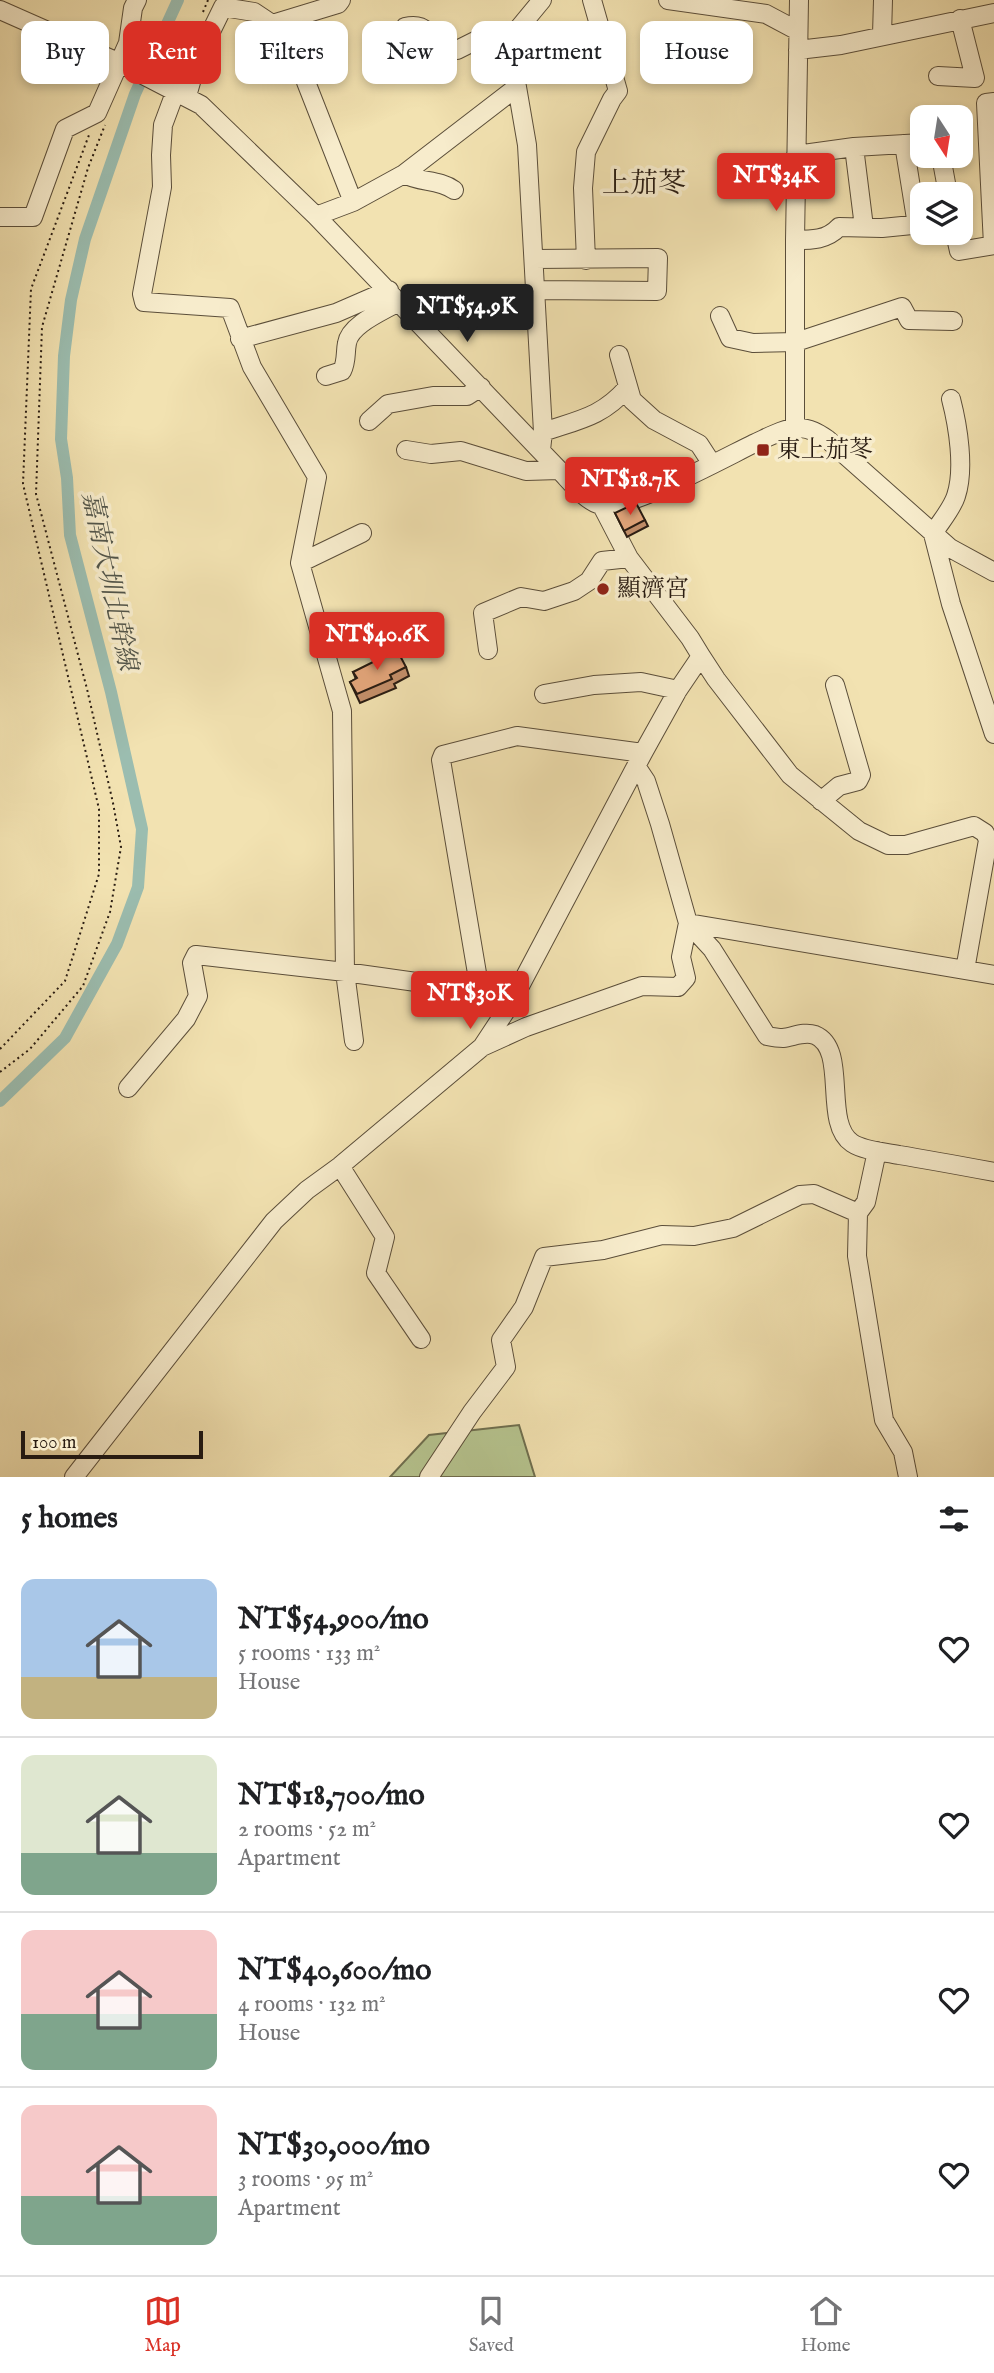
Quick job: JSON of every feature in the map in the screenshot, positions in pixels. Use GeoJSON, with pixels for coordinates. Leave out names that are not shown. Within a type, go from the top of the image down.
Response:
{"type":"FeatureCollection","features":[{"type":"Feature","properties":{"kind":"street"},"geometry":{"type":"LineString","coordinates":[[133,21],[137,0]]}},
{"type":"Feature","properties":{"kind":"street"},"geometry":{"type":"LineString","coordinates":[[341,0],[338,4],[272,24],[254,12],[223,7],[198,58],[177,91],[163,125],[162,187],[142,294],[144,302],[230,308],[252,367],[317,477],[300,563],[342,711],[345,972],[354,1041]]}},
{"type":"Feature","properties":{"kind":"street"},"geometry":{"type":"LineString","coordinates":[[525,21],[542,0]]}},
{"type":"Feature","properties":{"kind":"street"},"geometry":{"type":"LineString","coordinates":[[586,260],[583,188],[586,152],[618,91],[592,0]]}},
{"type":"Feature","properties":{"kind":"street"},"geometry":{"type":"LineString","coordinates":[[668,0],[766,14],[798,31]]}},
{"type":"Feature","properties":{"kind":"street"},"geometry":{"type":"LineString","coordinates":[[795,428],[794,240],[799,0]]}},
{"type":"Feature","properties":{"kind":"street"},"geometry":{"type":"LineString","coordinates":[[882,35],[883,0]]}},
{"type":"Feature","properties":{"kind":"street"},"geometry":{"type":"LineString","coordinates":[[0,10],[123,65]]}},
{"type":"Feature","properties":{"kind":"street"},"geometry":{"type":"LineString","coordinates":[[798,50],[816,50],[994,13]]}},
{"type":"Feature","properties":{"kind":"street"},"geometry":{"type":"LineString","coordinates":[[938,76],[975,78],[960,19]]}},
{"type":"Feature","properties":{"kind":"street"},"geometry":{"type":"LineString","coordinates":[[0,217],[33,218],[65,128],[103,116],[123,67]]}},
{"type":"Feature","properties":{"kind":"street"},"geometry":{"type":"LineString","coordinates":[[163,84],[177,91],[225,127],[394,296],[559,470],[582,493],[602,506],[629,558],[690,638],[716,679],[790,775],[859,831],[888,845],[906,845],[974,826],[985,832],[988,840],[965,970]]}},
{"type":"Feature","properties":{"kind":"street"},"geometry":{"type":"LineString","coordinates":[[307,84],[353,202]]}},
{"type":"Feature","properties":{"kind":"street"},"geometry":{"type":"LineString","coordinates":[[516,84],[527,145],[543,432],[541,450]]}},
{"type":"Feature","properties":{"kind":"street"},"geometry":{"type":"LineString","coordinates":[[316,216],[353,202],[404,174],[517,87]]}},
{"type":"Feature","properties":{"kind":"street"},"geometry":{"type":"LineString","coordinates":[[958,245],[959,251],[993,245],[986,103],[994,102]]}},
{"type":"Feature","properties":{"kind":"street"},"geometry":{"type":"LineString","coordinates":[[796,155],[910,143]]}},
{"type":"Feature","properties":{"kind":"street"},"geometry":{"type":"LineString","coordinates":[[854,147],[864,228]]}},
{"type":"Feature","properties":{"kind":"street"},"geometry":{"type":"LineString","coordinates":[[404,174],[413,179],[447,184],[454,190]]}},
{"type":"Feature","properties":{"kind":"street"},"geometry":{"type":"LineString","coordinates":[[794,240],[818,239],[832,235],[839,227],[910,225]]}},
{"type":"Feature","properties":{"kind":"street"},"geometry":{"type":"LineString","coordinates":[[534,260],[658,258],[657,290],[536,290]]}},
{"type":"Feature","properties":{"kind":"street"},"geometry":{"type":"LineString","coordinates":[[240,339],[394,296]]}},
{"type":"Feature","properties":{"kind":"street"},"geometry":{"type":"LineString","coordinates":[[326,376],[342,371],[347,356],[347,343],[356,327],[394,296]]}},
{"type":"Feature","properties":{"kind":"street"},"geometry":{"type":"LineString","coordinates":[[720,316],[730,338],[753,343],[796,342],[902,307],[909,320],[953,321]]}},
{"type":"Feature","properties":{"kind":"street"},"geometry":{"type":"LineString","coordinates":[[619,355],[632,400],[654,419],[699,444],[712,464]]}},
{"type":"Feature","properties":{"kind":"street"},"geometry":{"type":"LineString","coordinates":[[369,421],[387,404],[433,396],[467,396],[481,387]]}},
{"type":"Feature","properties":{"kind":"street"},"geometry":{"type":"LineString","coordinates":[[543,432],[597,414],[614,403],[627,388]]}},
{"type":"Feature","properties":{"kind":"street"},"geometry":{"type":"LineString","coordinates":[[951,399],[957,422],[960,471],[956,498],[933,534],[951,604],[994,734]]}},
{"type":"Feature","properties":{"kind":"street"},"geometry":{"type":"LineString","coordinates":[[602,506],[640,498],[770,436],[795,428],[808,429],[827,439],[933,534],[970,560],[994,572]]}},
{"type":"Feature","properties":{"kind":"street"},"geometry":{"type":"LineString","coordinates":[[406,450],[430,454],[461,451],[526,471],[559,470]]}},
{"type":"Feature","properties":{"kind":"street"},"geometry":{"type":"LineString","coordinates":[[300,563],[362,533]]}},
{"type":"Feature","properties":{"kind":"street"},"geometry":{"type":"LineString","coordinates":[[488,650],[483,613],[522,597],[544,601],[559,597],[589,581],[602,561],[629,558]]}},
{"type":"Feature","properties":{"kind":"street"},"geometry":{"type":"LineString","coordinates":[[482,1047],[511,1003],[639,759],[678,690],[701,656]]}},
{"type":"Feature","properties":{"kind":"street"},"geometry":{"type":"LineString","coordinates":[[544,694],[594,685],[641,682],[678,690]]}},
{"type":"Feature","properties":{"kind":"street"},"geometry":{"type":"LineString","coordinates":[[821,801],[839,786],[858,780],[861,775],[835,685]]}},
{"type":"Feature","properties":{"kind":"street"},"geometry":{"type":"LineString","coordinates":[[480,991],[441,760],[443,755],[517,736],[639,759]]}},
{"type":"Feature","properties":{"kind":"street"},"geometry":{"type":"LineString","coordinates":[[639,759],[688,923],[712,949],[767,1036],[785,1038],[799,1034],[815,1035],[827,1045],[834,1073],[836,1107],[843,1132],[851,1143],[877,1151],[994,1172]]}},
{"type":"Feature","properties":{"kind":"street"},"geometry":{"type":"LineString","coordinates":[[688,923],[994,975]]}},
{"type":"Feature","properties":{"kind":"street"},"geometry":{"type":"LineString","coordinates":[[74,1477],[274,1221],[307,1190],[340,1166],[482,1047],[526,1027],[642,986],[678,987],[686,978],[681,957],[688,923]]}},
{"type":"Feature","properties":{"kind":"street"},"geometry":{"type":"LineString","coordinates":[[128,1088],[186,1019],[198,996],[192,963],[196,955],[480,991],[511,1003]]}},
{"type":"Feature","properties":{"kind":"street"},"geometry":{"type":"LineString","coordinates":[[877,1151],[866,1202],[858,1213],[857,1256],[884,1420],[902,1451],[908,1477]]}},
{"type":"Feature","properties":{"kind":"street"},"geometry":{"type":"LineString","coordinates":[[340,1166],[385,1237],[376,1273],[421,1339]]}},
{"type":"Feature","properties":{"kind":"street"},"geometry":{"type":"LineString","coordinates":[[429,1477],[506,1367],[501,1340],[524,1307],[544,1257],[603,1250],[662,1235],[694,1236],[733,1228],[800,1195],[814,1194],[858,1213]]}},
{"type":"Feature","properties":{"kind":"path"},"geometry":{"type":"LineString","coordinates":[[0,1049],[65,981],[99,874],[99,808],[23,484],[31,289],[103,116]]}},
{"type":"Feature","properties":{"kind":"path"},"geometry":{"type":"LineString","coordinates":[[0,1072],[30,1049],[83,985],[110,912],[121,847],[86,689],[36,494],[42,327],[103,116]]}},
{"type":"Feature","properties":{"kind":"green space"},"geometry":{"type":"Polygon","coordinates":[[[519,1425],[535,1477],[390,1477],[429,1435],[519,1425]]]}},
{"type":"Feature","properties":{"kind":"building"},"geometry":{"type":"Polygon","coordinates":[[[636,503],[645,520],[624,531],[615,513],[636,503]]]}},
{"type":"Feature","properties":{"kind":"building"},"geometry":{"type":"Polygon","coordinates":[[[397,650],[406,667],[390,675],[392,679],[357,694],[350,682],[357,678],[353,672],[397,650]]]}},
{"type":"Feature","properties":{"kind":"waterway","name":"嘉南大圳北幹線"},"geometry":{"type":"LineString","coordinates":[[0,1101],[65,1038],[117,944],[138,887],[142,829],[111,692],[70,535],[67,478],[61,439],[64,356],[71,300],[85,239],[135,94],[178,0]]}},
{"type":"Feature","properties":{"kind":"place","name":"東上茄苳"},"geometry":{"type":"Point","coordinates":[763,450]}},
{"type":"Feature","properties":{"kind":"place","name":"顯濟宮"},"geometry":{"type":"Point","coordinates":[603,589]}},
{"type":"Feature","properties":{"kind":"district","name":"上茄苳"},"geometry":{"type":"Point","coordinates":[644,184]}}]}
